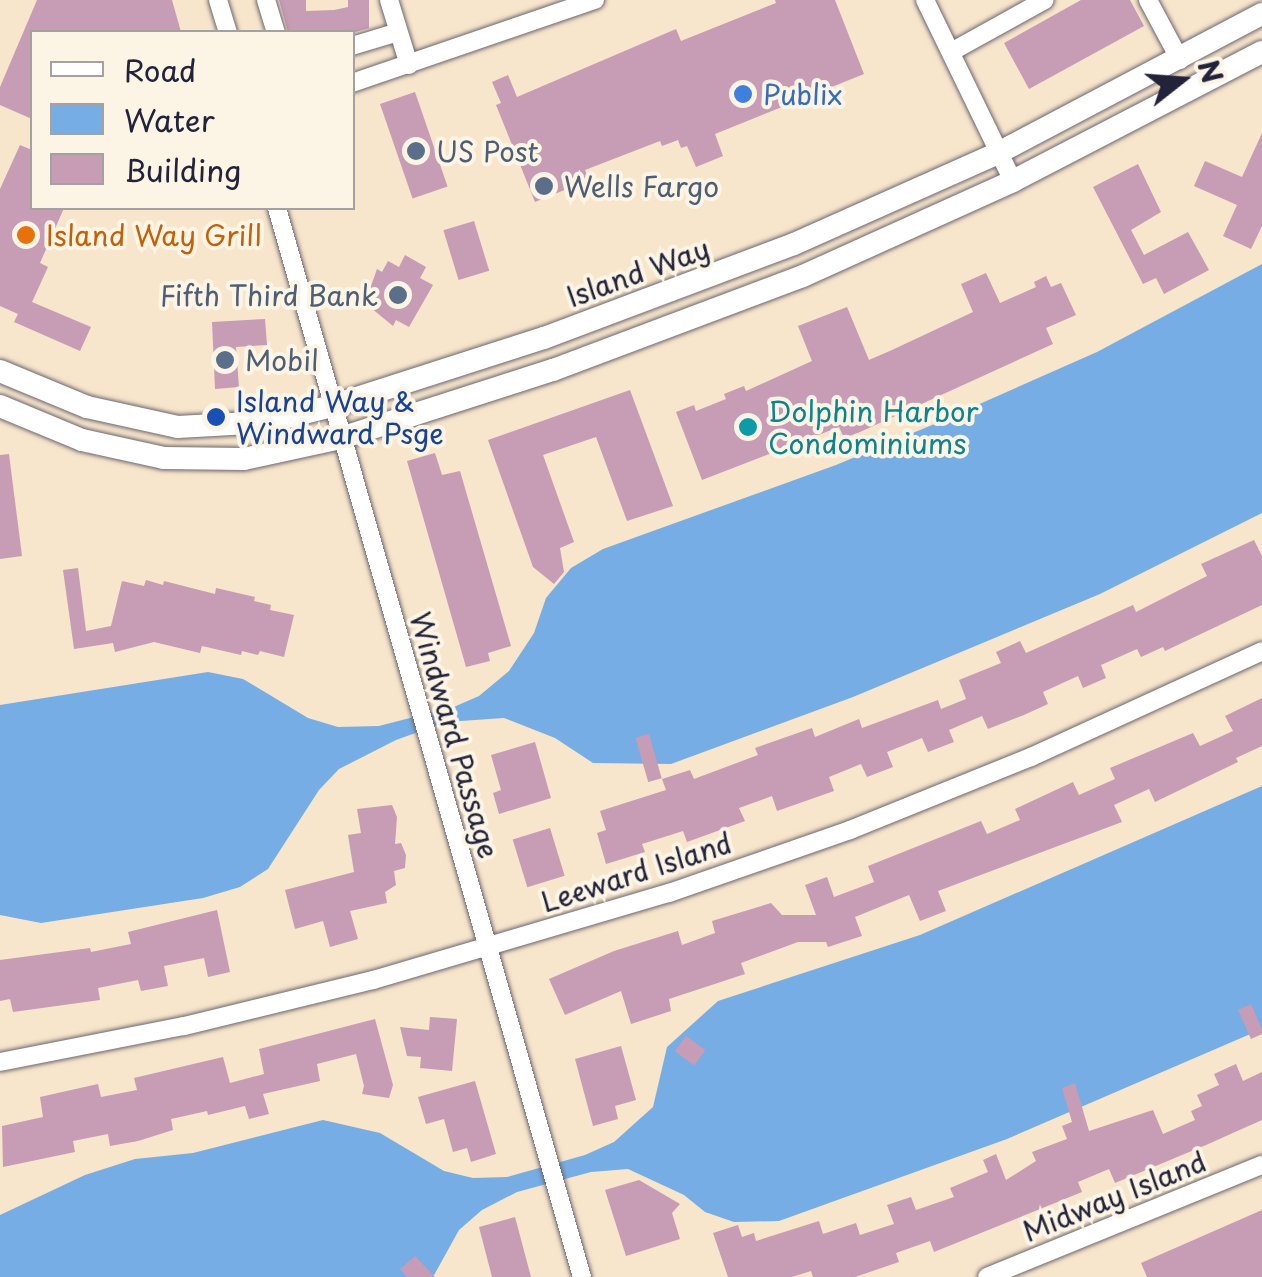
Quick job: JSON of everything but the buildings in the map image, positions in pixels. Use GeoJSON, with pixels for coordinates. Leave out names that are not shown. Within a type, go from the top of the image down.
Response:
{"type":"FeatureCollection","features":[{"type":"Feature","properties":{"kind":"street"},"geometry":{"type":"LineString","coordinates":[[218,0],[227,30]]}},
{"type":"Feature","properties":{"kind":"street"},"geometry":{"type":"LineString","coordinates":[[266,0],[275,30]]}},
{"type":"Feature","properties":{"kind":"street"},"geometry":{"type":"LineString","coordinates":[[389,0],[409,65]]}},
{"type":"Feature","properties":{"kind":"street"},"geometry":{"type":"LineString","coordinates":[[355,82],[595,0]]}},
{"type":"Feature","properties":{"kind":"street"},"geometry":{"type":"LineString","coordinates":[[926,0],[1013,182]]}},
{"type":"Feature","properties":{"kind":"street"},"geometry":{"type":"LineString","coordinates":[[950,52],[1044,0]]}},
{"type":"Feature","properties":{"kind":"street"},"geometry":{"type":"LineString","coordinates":[[1148,0],[1180,60]]}},
{"type":"Feature","properties":{"kind":"street","name":"Island Way"},"geometry":{"type":"LineString","coordinates":[[0,371],[87,407],[178,428],[253,424],[332,406],[544,338],[713,276],[998,153],[1262,14]]}},
{"type":"Feature","properties":{"kind":"street"},"geometry":{"type":"LineString","coordinates":[[355,45],[398,32]]}},
{"type":"Feature","properties":{"kind":"street"},"geometry":{"type":"LineString","coordinates":[[0,406],[82,440],[164,458],[244,459],[341,438],[553,370],[724,307],[1013,182],[1262,52]]}},
{"type":"Feature","properties":{"kind":"street","name":"Windward Passage"},"geometry":{"type":"LineString","coordinates":[[279,210],[582,1277]]}},
{"type":"Feature","properties":{"kind":"street","name":"Leeward Island"},"geometry":{"type":"LineString","coordinates":[[0,1062],[184,1026],[487,948],[669,894],[850,830],[1030,757],[1262,651]]}},
{"type":"Feature","properties":{"kind":"street","name":"Midway Island"},"geometry":{"type":"LineString","coordinates":[[987,1277],[1262,1166]]}},
{"type":"Feature","properties":{"kind":"water"},"geometry":{"type":"Polygon","coordinates":[[[1262,264],[1262,513],[1100,594],[853,697],[671,764],[593,763],[555,738],[504,718],[446,722],[396,740],[339,769],[319,790],[268,869],[240,887],[203,898],[41,923],[0,915],[0,705],[208,672],[243,679],[308,718],[338,727],[379,726],[456,706],[479,696],[509,671],[534,633],[546,598],[571,568],[603,549],[836,465],[932,425],[1097,352],[1262,264]]]}},
{"type":"Feature","properties":{"kind":"water"},"geometry":{"type":"Polygon","coordinates":[[[1262,786],[1262,1029],[1007,1139],[779,1221],[734,1222],[705,1212],[684,1195],[628,1169],[591,1172],[517,1192],[482,1210],[459,1230],[433,1277],[0,1277],[0,1215],[85,1175],[135,1159],[193,1153],[323,1120],[380,1133],[444,1171],[473,1178],[507,1177],[585,1155],[614,1142],[653,1107],[667,1047],[718,1001],[920,935],[1262,786]]]}},
{"type":"Feature","properties":{"kind":"place","name":"Publix"},"geometry":{"type":"Point","coordinates":[743,94]}},
{"type":"Feature","properties":{"kind":"place","name":"US Post"},"geometry":{"type":"Point","coordinates":[416,151]}},
{"type":"Feature","properties":{"kind":"place","name":"Wells Fargo"},"geometry":{"type":"Point","coordinates":[544,186]}},
{"type":"Feature","properties":{"kind":"place","name":"Island Way Grill"},"geometry":{"type":"Point","coordinates":[26,235]}},
{"type":"Feature","properties":{"kind":"place","name":"Fifth Third Bank"},"geometry":{"type":"Point","coordinates":[398,295]}},
{"type":"Feature","properties":{"kind":"place","name":"Mobil"},"geometry":{"type":"Point","coordinates":[225,360]}},
{"type":"Feature","properties":{"kind":"place","name":"Island Way & Windward Psge"},"geometry":{"type":"Point","coordinates":[216,417]}},
{"type":"Feature","properties":{"kind":"place","name":"Dolphin Harbor Condominiums"},"geometry":{"type":"Point","coordinates":[748,427]}}]}
